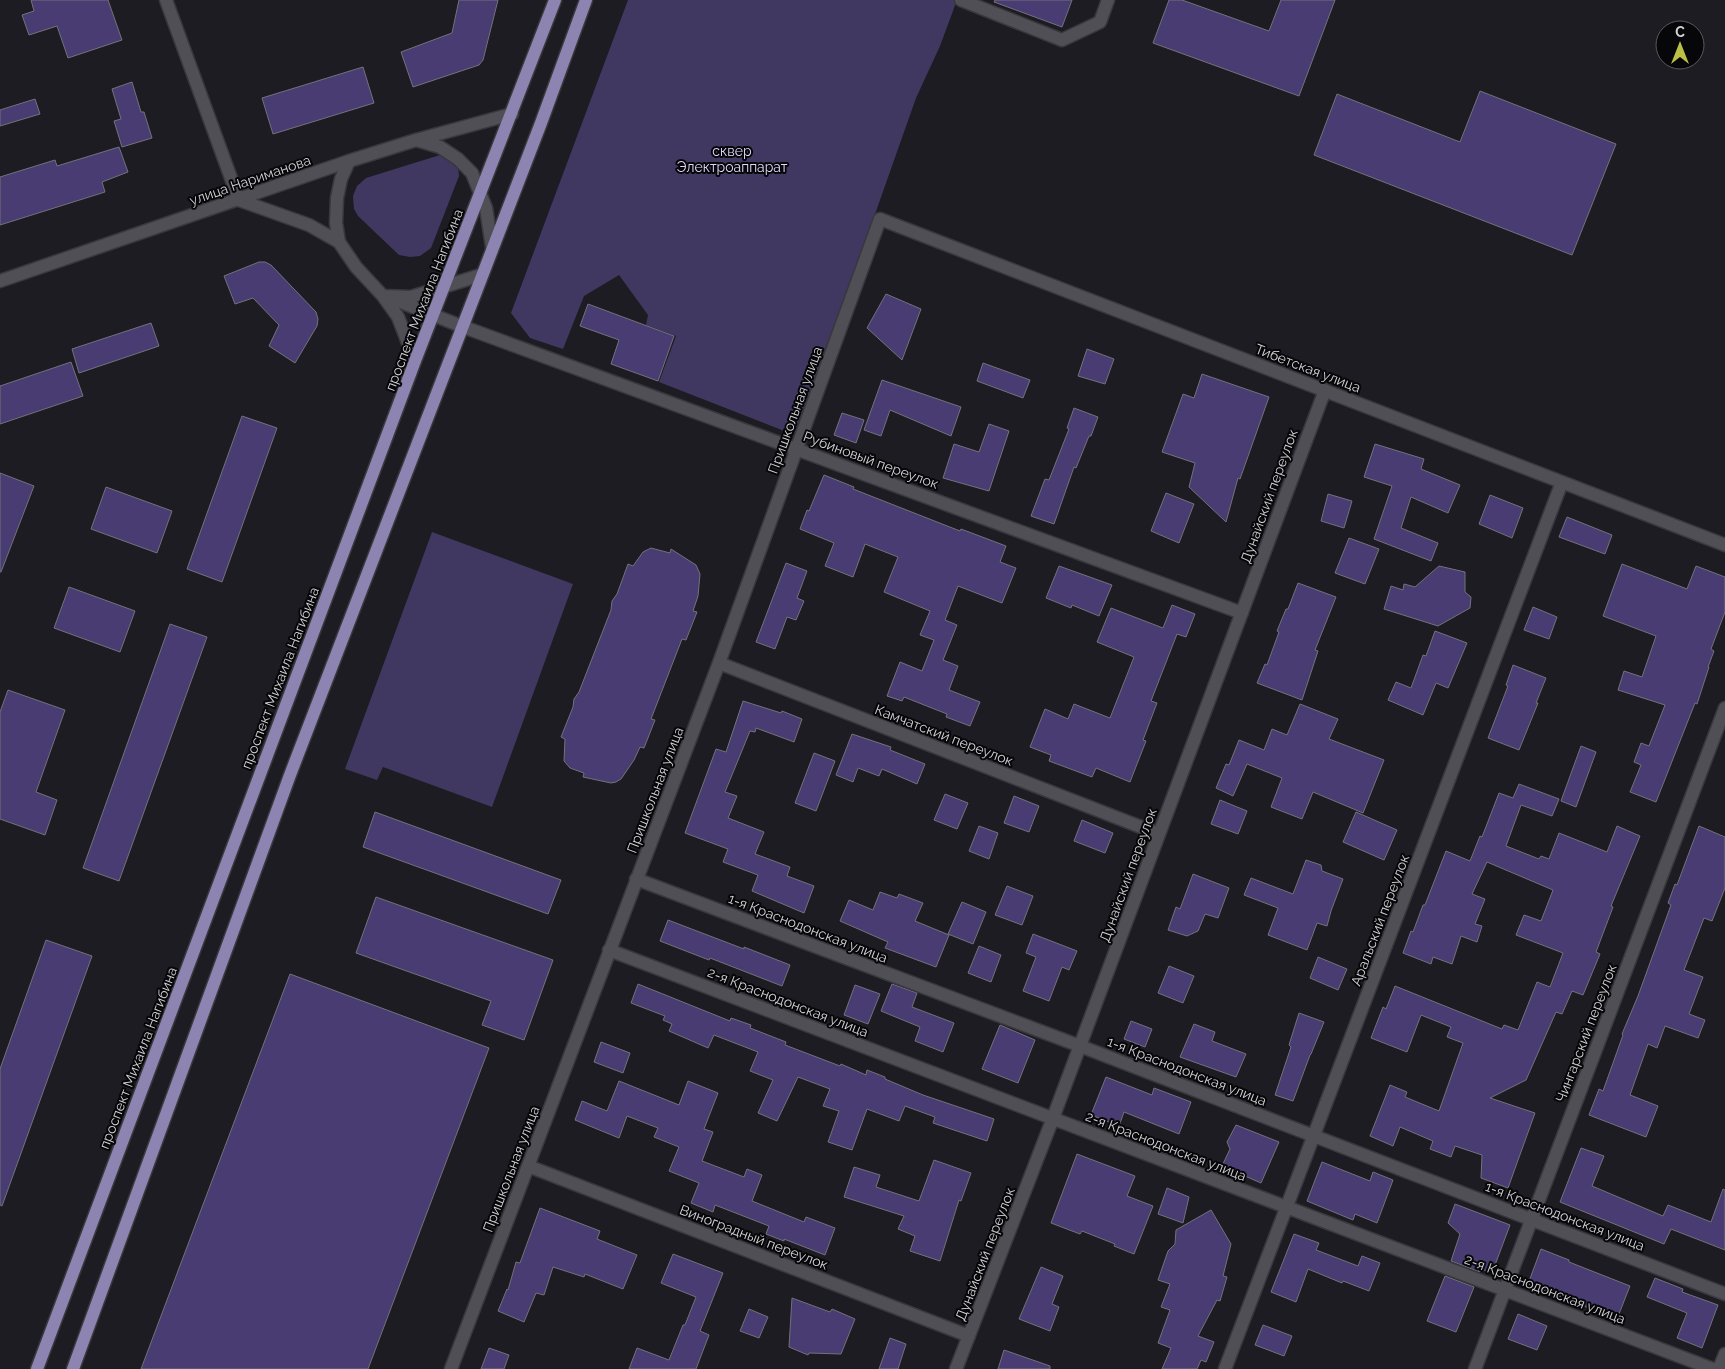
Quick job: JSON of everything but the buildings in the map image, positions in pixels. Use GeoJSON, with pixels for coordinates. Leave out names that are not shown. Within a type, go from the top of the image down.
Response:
{"type":"FeatureCollection","features":[{"type":"Feature","properties":{"kind":"main road","name":"проспект Михаила Нагибина"},"geometry":{"type":"LineString","coordinates":[[37,1369],[416,360],[555,0]]}},
{"type":"Feature","properties":{"kind":"main road"},"geometry":{"type":"LineString","coordinates":[[73,1369],[293,766],[586,0]]}},
{"type":"Feature","properties":{"kind":"street"},"geometry":{"type":"LineString","coordinates":[[166,0],[239,200],[309,225],[338,242],[356,267],[383,296],[398,318],[416,360]]}},
{"type":"Feature","properties":{"kind":"street"},"geometry":{"type":"LineString","coordinates":[[961,0],[1062,40],[1100,22],[1108,0]]}},
{"type":"Feature","properties":{"kind":"street","name":"улица Нариманова"},"geometry":{"type":"LineString","coordinates":[[0,281],[350,161],[416,140],[512,114]]}},
{"type":"Feature","properties":{"kind":"street"},"geometry":{"type":"LineString","coordinates":[[416,140],[440,147],[458,159],[472,173],[486,208],[492,248]]}},
{"type":"Feature","properties":{"kind":"street"},"geometry":{"type":"LineString","coordinates":[[338,242],[336,223],[337,198],[341,179],[350,161]]}},
{"type":"Feature","properties":{"kind":"street","name":"Тибетская улица"},"geometry":{"type":"LineString","coordinates":[[880,219],[1725,545]]}},
{"type":"Feature","properties":{"kind":"street","name":"Пришкольная улица"},"geometry":{"type":"LineString","coordinates":[[451,1369],[719,663],[880,219]]}},
{"type":"Feature","properties":{"kind":"street"},"geometry":{"type":"LineString","coordinates":[[383,296],[411,297],[481,275]]}},
{"type":"Feature","properties":{"kind":"street","name":"Рубиновый переулок"},"geometry":{"type":"LineString","coordinates":[[383,296],[1242,613]]}},
{"type":"Feature","properties":{"kind":"street","name":"Дунайский переулок"},"geometry":{"type":"LineString","coordinates":[[956,1369],[1053,1118],[1325,390]]}},
{"type":"Feature","properties":{"kind":"street","name":"Аральский переулок"},"geometry":{"type":"LineString","coordinates":[[1224,1369],[1287,1208],[1562,482]]}},
{"type":"Feature","properties":{"kind":"street","name":"Камчатский переулок"},"geometry":{"type":"LineString","coordinates":[[719,663],[1159,834]]}},
{"type":"Feature","properties":{"kind":"street","name":"Чингарский переулок"},"geometry":{"type":"LineString","coordinates":[[1475,1369],[1725,708]]}},
{"type":"Feature","properties":{"kind":"street","name":"1-я Краснодонская улица"},"geometry":{"type":"LineString","coordinates":[[636,879],[1080,1046],[1725,1294]]}},
{"type":"Feature","properties":{"kind":"street","name":"2-я Краснодонская улица"},"geometry":{"type":"LineString","coordinates":[[610,950],[1713,1369]]}},
{"type":"Feature","properties":{"kind":"street","name":"Виноградный переулок"},"geometry":{"type":"LineString","coordinates":[[528,1166],[969,1336]]}},
{"type":"Feature","properties":{"kind":"street"},"geometry":{"type":"LineString","coordinates":[[1719,1369],[1725,1354]]}},
{"type":"Feature","properties":{"kind":"green space","name":"cквер Электроаппарат"},"geometry":{"type":"Polygon","coordinates":[[[628,0],[957,0],[940,46],[916,98],[801,424],[787,432],[659,382],[676,336],[646,325],[648,315],[619,275],[584,296],[563,349],[530,338],[511,313],[628,0]]]}},
{"type":"Feature","properties":{"kind":"green space"},"geometry":{"type":"Polygon","coordinates":[[[444,155],[458,167],[459,176],[431,248],[420,256],[399,255],[358,216],[354,209],[353,196],[357,186],[366,178],[444,155]]]}},
{"type":"Feature","properties":{"kind":"green space"},"geometry":{"type":"Polygon","coordinates":[[[432,532],[573,584],[492,807],[383,767],[377,780],[345,769],[432,532]]]}}]}
